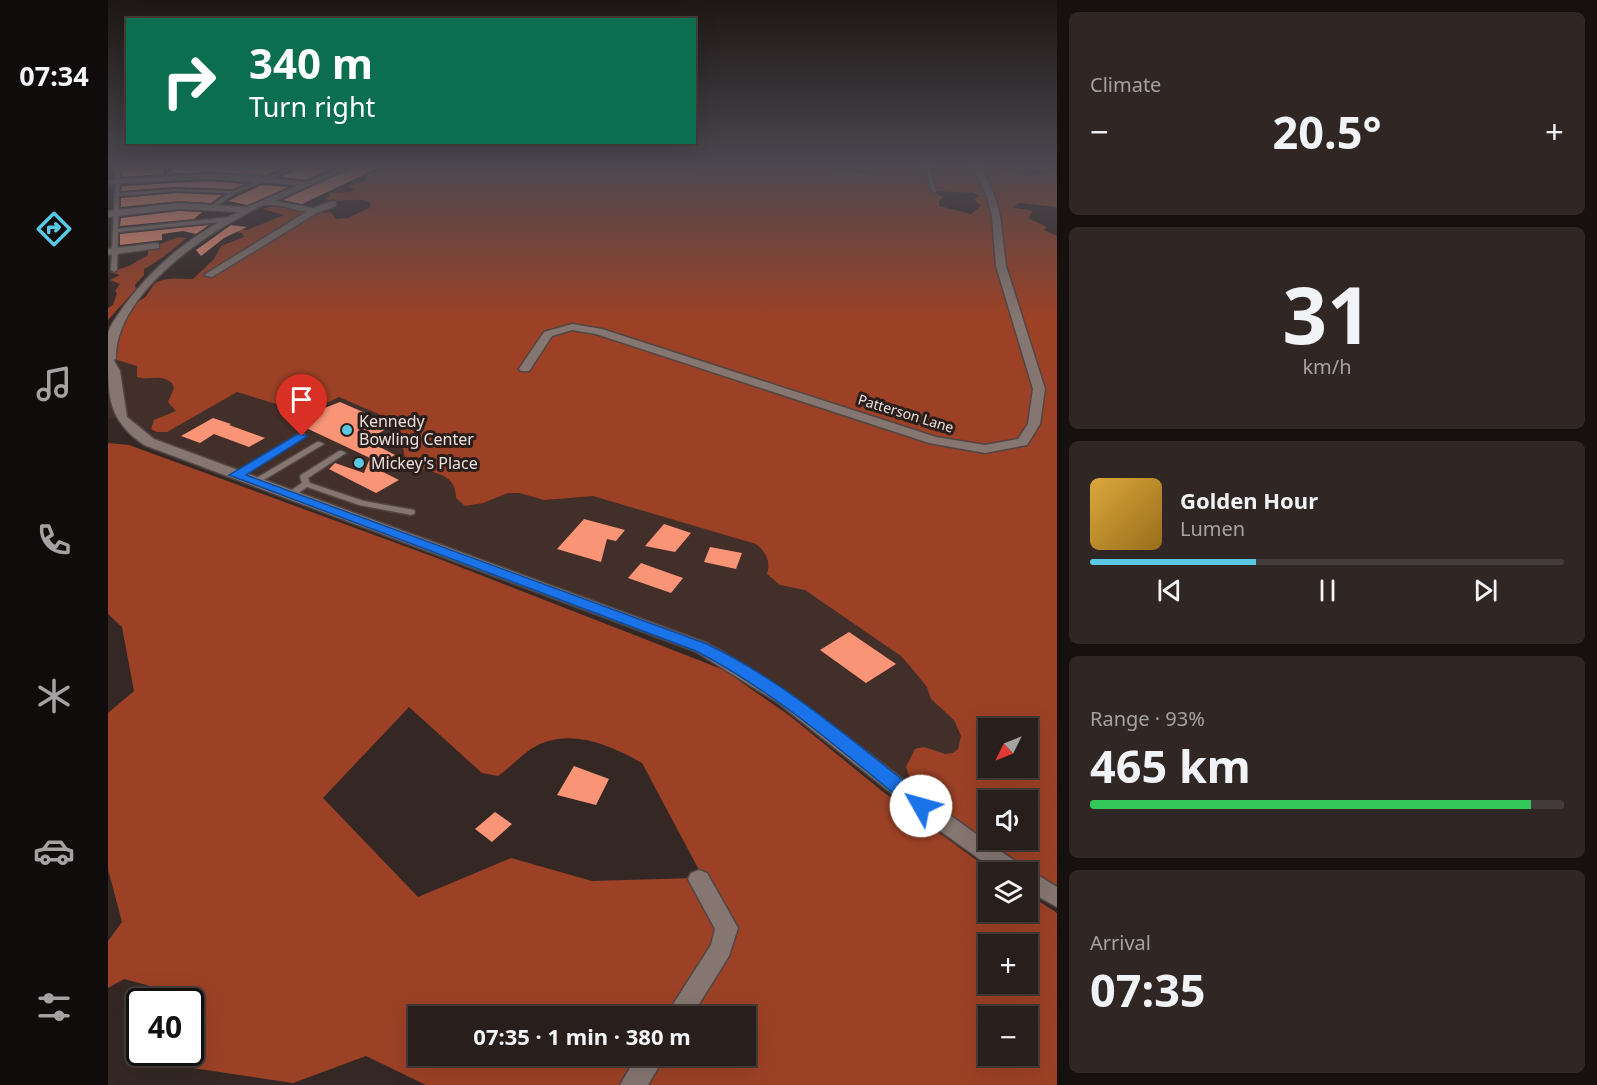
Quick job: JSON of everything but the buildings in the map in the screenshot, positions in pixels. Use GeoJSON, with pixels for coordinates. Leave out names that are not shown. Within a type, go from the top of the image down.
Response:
{"type":"FeatureCollection","features":[{"type":"Feature","properties":{"kind":"street"},"geometry":{"type":"LineString","coordinates":[[234,218],[187,244],[150,278],[114,332],[109,359],[121,418],[133,431],[171,452],[254,482],[298,490],[701,648],[743,669],[789,699],[937,818],[1000,862]]}},
{"type":"Feature","properties":{"kind":"street"},"geometry":{"type":"LineString","coordinates":[[208,275],[304,218]]}},
{"type":"Feature","properties":{"kind":"street","name":"Patterson Lane"},"geometry":{"type":"LineString","coordinates":[[525,369],[548,334],[572,327],[598,331],[934,440],[985,449],[1022,442],[1034,424],[1039,389],[1001,266],[996,218]]}},
{"type":"Feature","properties":{"kind":"street"},"geometry":{"type":"LineString","coordinates":[[111,251],[156,246]]}},
{"type":"Feature","properties":{"kind":"street"},"geometry":{"type":"LineString","coordinates":[[684,1006],[721,949],[726,928],[699,879]]}},
{"type":"Feature","properties":{"kind":"street"},"geometry":{"type":"LineString","coordinates":[[1038,886],[1057,898]]}},
{"type":"Feature","properties":{"kind":"street"},"geometry":{"type":"LineString","coordinates":[[633,1085],[645,1066]]}},
{"type":"Feature","properties":{"kind":"lane"},"geometry":{"type":"LineString","coordinates":[[113,218],[115,231],[111,251],[114,270]]}},
{"type":"Feature","properties":{"kind":"lane"},"geometry":{"type":"LineString","coordinates":[[115,231],[231,219]]}},
{"type":"Feature","properties":{"kind":"lane"},"geometry":{"type":"LineString","coordinates":[[236,475],[302,436]]}},
{"type":"Feature","properties":{"kind":"lane"},"geometry":{"type":"LineString","coordinates":[[254,482],[320,444]]}},
{"type":"Feature","properties":{"kind":"lane"},"geometry":{"type":"LineString","coordinates":[[342,453],[304,477],[298,490],[411,512]]}},
{"type":"Feature","properties":{"kind":"shaded area"},"geometry":{"type":"Polygon","coordinates":[[[278,218],[1028,218],[1047,227],[1044,230],[1057,236],[1057,895],[1038,882],[1038,862],[1008,862],[990,850],[1038,850],[1038,790],[978,790],[978,842],[933,812],[911,781],[906,767],[915,749],[924,747],[945,754],[953,753],[958,749],[961,736],[954,720],[931,699],[927,687],[901,656],[805,590],[780,585],[767,574],[767,557],[756,544],[593,496],[544,500],[520,493],[508,493],[483,503],[465,506],[456,498],[455,489],[445,477],[406,465],[399,423],[339,397],[306,413],[237,392],[167,432],[157,432],[151,429],[154,420],[176,411],[168,402],[174,388],[172,383],[164,378],[137,377],[137,366],[111,358],[117,331],[130,309],[148,294],[157,282],[193,279],[214,259],[221,246],[244,237],[242,233],[224,230],[225,228],[247,230],[278,218]]]}},
{"type":"Feature","properties":{"kind":"shaded area"},"geometry":{"type":"Polygon","coordinates":[[[178,237],[186,238],[144,269],[144,275],[135,285],[136,289],[108,320],[108,308],[113,305],[117,293],[115,291],[120,284],[110,280],[120,275],[110,272],[129,266],[148,255],[148,249],[178,237]]]}},
{"type":"Feature","properties":{"kind":"shaded area"},"geometry":{"type":"Polygon","coordinates":[[[189,349],[767,516],[1015,718],[978,718],[978,778],[937,817],[743,669],[171,452],[121,418],[108,419],[108,359],[189,349]]]}},
{"type":"Feature","properties":{"kind":"shaded area"},"geometry":{"type":"Polygon","coordinates":[[[108,443],[129,445],[437,558],[724,670],[790,716],[882,791],[979,862],[978,922],[1038,922],[1038,901],[1057,913],[1057,1085],[637,1085],[649,1066],[756,1066],[756,1006],[688,1006],[731,930],[642,763],[602,744],[573,738],[544,742],[531,749],[498,776],[482,773],[409,707],[323,798],[418,897],[511,858],[592,881],[695,878],[722,926],[677,1006],[408,1006],[408,1066],[640,1066],[628,1085],[426,1085],[366,1056],[293,1083],[186,1067],[204,1066],[204,988],[150,988],[150,986],[124,979],[108,988],[108,941],[122,922],[108,869],[108,713],[134,691],[122,627],[108,614],[108,443]]]}},
{"type":"Feature","properties":{"kind":"place","name":"Kennedy Bowling Center"},"geometry":{"type":"Point","coordinates":[347,430]}},
{"type":"Feature","properties":{"kind":"place","name":"Mickey's Place"},"geometry":{"type":"Point","coordinates":[359,463]}},
{"type":"Feature","properties":{"kind":"route"},"geometry":{"type":"LineString","coordinates":[[302,436],[236,475],[624,617],[701,648],[743,669],[789,699],[921,806]]}}]}
